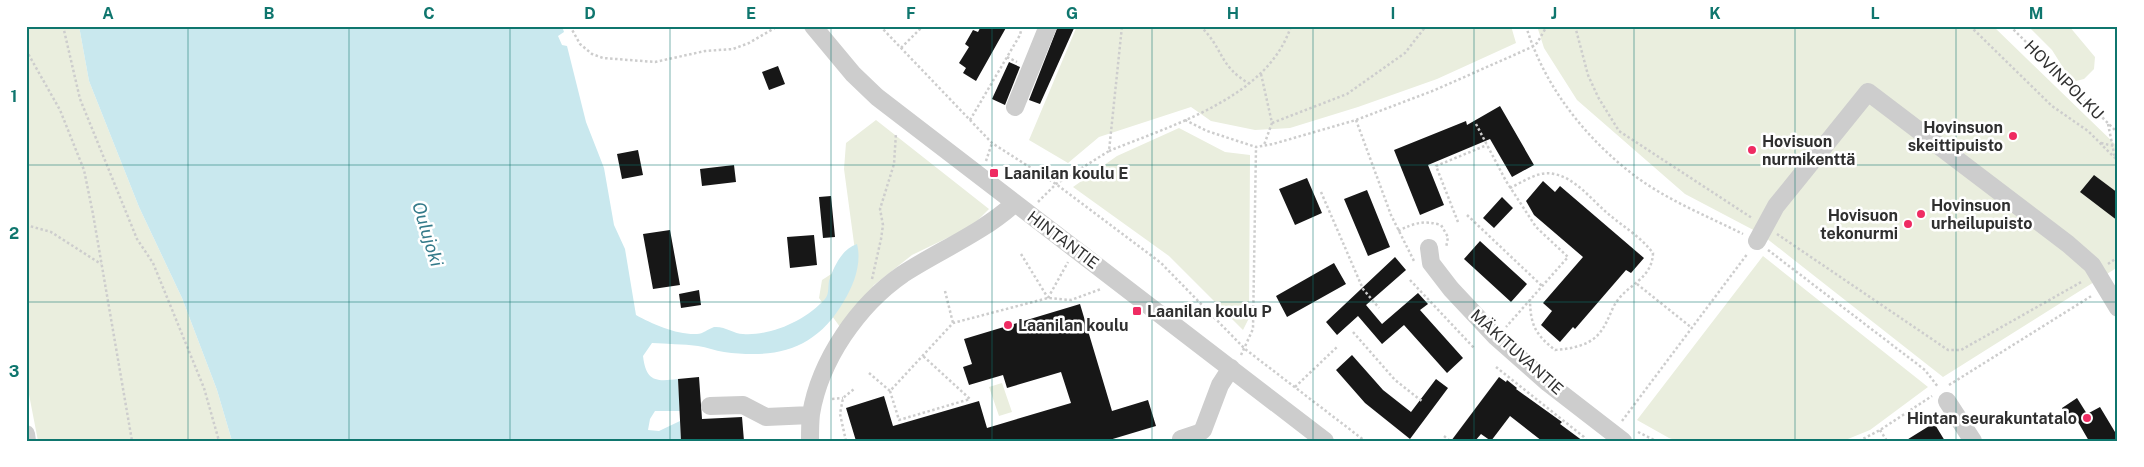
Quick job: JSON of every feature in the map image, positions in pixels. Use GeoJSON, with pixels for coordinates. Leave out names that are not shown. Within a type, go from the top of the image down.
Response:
{"type":"FeatureCollection","features":[{"type":"Feature","properties":{"kind":"street","name":"HINTANTIE"},"geometry":{"type":"LineString","coordinates":[[813,26],[842,62],[877,97],[1325,441]]}},
{"type":"Feature","properties":{"kind":"street"},"geometry":{"type":"LineString","coordinates":[[1015,107],[1048,26]]}},
{"type":"Feature","properties":{"kind":"street"},"geometry":{"type":"LineString","coordinates":[[1760,233],[1776,206],[1868,92],[2068,244],[2092,265],[2118,308]]}},
{"type":"Feature","properties":{"kind":"street"},"geometry":{"type":"LineString","coordinates":[[810,441],[811,414],[822,376],[843,338],[868,302],[903,275],[1021,208]]}},
{"type":"Feature","properties":{"kind":"street","name":"MÄKITUVANTIE"},"geometry":{"type":"LineString","coordinates":[[1438,249],[1431,263],[1496,337],[1548,383],[1629,432]]}},
{"type":"Feature","properties":{"kind":"street"},"geometry":{"type":"LineString","coordinates":[[1180,439],[1199,433],[1202,430],[1220,385],[1231,368]]}},
{"type":"Feature","properties":{"kind":"street"},"geometry":{"type":"LineString","coordinates":[[1944,396],[1973,441]]}},
{"type":"Feature","properties":{"kind":"street"},"geometry":{"type":"LineString","coordinates":[[710,406],[743,405],[766,417],[811,414]]}},
{"type":"Feature","properties":{"kind":"street"},"geometry":{"type":"LineString","coordinates":[[26,434],[27,441]]}},
{"type":"Feature","properties":{"kind":"path"},"geometry":{"type":"LineString","coordinates":[[63,26],[80,99],[137,239],[153,263],[204,388],[219,441]]}},
{"type":"Feature","properties":{"kind":"path"},"geometry":{"type":"LineString","coordinates":[[570,26],[580,44],[592,54],[603,58],[655,62],[705,51],[733,49],[778,26]]}},
{"type":"Feature","properties":{"kind":"path"},"geometry":{"type":"LineString","coordinates":[[880,26],[992,143],[1056,184],[1161,263],[1245,349],[1365,441]]}},
{"type":"Feature","properties":{"kind":"path"},"geometry":{"type":"LineString","coordinates":[[901,48],[923,26]]}},
{"type":"Feature","properties":{"kind":"path"},"geometry":{"type":"LineString","coordinates":[[970,120],[1020,35],[1022,26]]}},
{"type":"Feature","properties":{"kind":"path"},"geometry":{"type":"LineString","coordinates":[[1109,151],[1122,26]]}},
{"type":"Feature","properties":{"kind":"path"},"geometry":{"type":"LineString","coordinates":[[1200,26],[1214,38],[1222,60],[1235,75],[1250,84]]}},
{"type":"Feature","properties":{"kind":"path"},"geometry":{"type":"LineString","coordinates":[[1021,208],[1109,151],[1185,120],[1250,84],[1268,68],[1288,35],[1291,26]]}},
{"type":"Feature","properties":{"kind":"path"},"geometry":{"type":"LineString","coordinates":[[1272,123],[1347,94],[1406,53],[1426,26]]}},
{"type":"Feature","properties":{"kind":"path"},"geometry":{"type":"LineString","coordinates":[[1526,26],[1532,47],[1552,86],[1570,111],[1594,139],[1636,176],[1682,204],[1760,233],[1948,350],[1961,350],[2101,280]]}},
{"type":"Feature","properties":{"kind":"path"},"geometry":{"type":"LineString","coordinates":[[1185,120],[1207,131],[1256,147],[1299,138],[1356,120],[1435,90],[1532,47],[1538,44],[1547,26]]}},
{"type":"Feature","properties":{"kind":"path"},"geometry":{"type":"LineString","coordinates":[[1574,26],[1591,82],[1619,131],[1760,233],[1925,370],[1944,396]]}},
{"type":"Feature","properties":{"kind":"path"},"geometry":{"type":"LineString","coordinates":[[1970,26],[2052,106],[2088,131],[2116,159]]}},
{"type":"Feature","properties":{"kind":"path","name":"HOVINPOLKU"},"geometry":{"type":"LineString","coordinates":[[2010,26],[2118,133]]}},
{"type":"Feature","properties":{"kind":"path"},"geometry":{"type":"LineString","coordinates":[[26,50],[60,110],[73,140],[86,179],[132,441]]}},
{"type":"Feature","properties":{"kind":"path"},"geometry":{"type":"LineString","coordinates":[[1261,74],[1272,123],[1264,146]]}},
{"type":"Feature","properties":{"kind":"path"},"geometry":{"type":"LineString","coordinates":[[2107,123],[2116,159]]}},
{"type":"Feature","properties":{"kind":"path"},"geometry":{"type":"LineString","coordinates":[[1476,124],[1510,188],[1536,227],[1568,257],[1505,328],[1511,334]]}},
{"type":"Feature","properties":{"kind":"path"},"geometry":{"type":"LineString","coordinates":[[868,302],[873,265],[882,239],[883,225],[880,209],[894,164],[897,137],[895,129]]}},
{"type":"Feature","properties":{"kind":"path"},"geometry":{"type":"LineString","coordinates":[[2100,143],[2118,147]]}},
{"type":"Feature","properties":{"kind":"path"},"geometry":{"type":"LineString","coordinates":[[1458,222],[1436,166],[1487,145]]}},
{"type":"Feature","properties":{"kind":"path"},"geometry":{"type":"LineString","coordinates":[[1231,368],[1245,349],[1252,329],[1256,147]]}},
{"type":"Feature","properties":{"kind":"path"},"geometry":{"type":"LineString","coordinates":[[1510,188],[1538,174],[1553,173],[1576,183],[1607,213],[1644,242],[1653,253],[1652,263],[1648,272],[1615,303],[1608,322],[1593,339],[1573,349],[1555,350],[1538,336],[1530,314],[1530,300]]}},
{"type":"Feature","properties":{"kind":"path"},"geometry":{"type":"LineString","coordinates":[[1321,192],[1363,289],[1379,308]]}},
{"type":"Feature","properties":{"kind":"path"},"geometry":{"type":"LineString","coordinates":[[1467,215],[1542,286]]}},
{"type":"Feature","properties":{"kind":"path"},"geometry":{"type":"LineString","coordinates":[[1398,231],[1415,223],[1427,221],[1441,225],[1448,238],[1438,249]]}},
{"type":"Feature","properties":{"kind":"path"},"geometry":{"type":"LineString","coordinates":[[26,225],[51,232],[101,264]]}},
{"type":"Feature","properties":{"kind":"path"},"geometry":{"type":"LineString","coordinates":[[1656,441],[1629,432],[1613,424],[1692,328],[1760,233]]}},
{"type":"Feature","properties":{"kind":"path"},"geometry":{"type":"LineString","coordinates":[[1021,254],[1048,298]]}},
{"type":"Feature","properties":{"kind":"path"},"geometry":{"type":"LineString","coordinates":[[1859,441],[1944,396],[2101,280],[2118,257]]}},
{"type":"Feature","properties":{"kind":"path"},"geometry":{"type":"LineString","coordinates":[[1048,298],[1070,260]]}},
{"type":"Feature","properties":{"kind":"path"},"geometry":{"type":"LineString","coordinates":[[1410,280],[1475,349]]}},
{"type":"Feature","properties":{"kind":"path"},"geometry":{"type":"LineString","coordinates":[[1637,284],[1692,328]]}},
{"type":"Feature","properties":{"kind":"path"},"geometry":{"type":"LineString","coordinates":[[890,391],[953,323],[1048,298],[1071,300],[1098,292],[1104,287]]}},
{"type":"Feature","properties":{"kind":"path"},"geometry":{"type":"LineString","coordinates":[[945,290],[953,323]]}},
{"type":"Feature","properties":{"kind":"path"},"geometry":{"type":"LineString","coordinates":[[1353,332],[1395,380],[1423,402]]}},
{"type":"Feature","properties":{"kind":"path"},"geometry":{"type":"LineString","coordinates":[[1295,387],[1337,346]]}},
{"type":"Feature","properties":{"kind":"path"},"geometry":{"type":"LineString","coordinates":[[869,373],[890,391],[899,420],[970,398],[922,355]]}},
{"type":"Feature","properties":{"kind":"path"},"geometry":{"type":"LineString","coordinates":[[1496,367],[1584,437],[1586,441]]}},
{"type":"Feature","properties":{"kind":"path"},"geometry":{"type":"LineString","coordinates":[[846,441],[840,414],[843,398],[854,390]]}},
{"type":"Feature","properties":{"kind":"path"},"geometry":{"type":"LineString","coordinates":[[1880,430],[1887,441]]}},
{"type":"Feature","properties":{"kind":"path"},"geometry":{"type":"LineString","coordinates":[[1444,436],[1450,441]]}},
{"type":"Feature","properties":{"kind":"green space"},"geometry":{"type":"Polygon","coordinates":[[[26,26],[79,26],[89,81],[139,207],[182,298],[217,390],[232,441],[38,441],[26,379],[26,26]]]}},
{"type":"Feature","properties":{"kind":"green space"},"geometry":{"type":"Polygon","coordinates":[[[1077,26],[1511,26],[1516,43],[1437,79],[1358,107],[1290,128],[1255,130],[1211,121],[1191,107],[1099,137],[1068,163],[1029,140],[1077,26]]]}},
{"type":"Feature","properties":{"kind":"green space","name":"Hovinsuon urheilupuisto"},"geometry":{"type":"Polygon","coordinates":[[[1537,26],[1993,26],[2118,147],[2118,267],[1943,377],[1761,234],[1685,194],[1577,100],[1544,48],[1537,26]]]}},
{"type":"Feature","properties":{"kind":"green space"},"geometry":{"type":"Polygon","coordinates":[[[2028,26],[2069,26],[2095,57],[2094,69],[2084,79],[2076,81],[2064,69],[2052,50],[2028,26]]]}},
{"type":"Feature","properties":{"kind":"green space"},"geometry":{"type":"Polygon","coordinates":[[[876,120],[989,209],[972,226],[912,255],[874,285],[840,327],[819,298],[822,280],[856,258],[844,169],[846,143],[876,120]]]}},
{"type":"Feature","properties":{"kind":"green space"},"geometry":{"type":"Polygon","coordinates":[[[1179,128],[1225,152],[1250,155],[1249,318],[1243,330],[1169,256],[1073,187],[1117,156],[1179,128]]]}},
{"type":"Feature","properties":{"kind":"green space"},"geometry":{"type":"Polygon","coordinates":[[[1763,256],[1928,387],[1870,430],[1843,441],[1678,441],[1637,420],[1763,256]]]}},
{"type":"Feature","properties":{"kind":"green space"},"geometry":{"type":"Polygon","coordinates":[[[1002,383],[1012,412],[999,416],[989,387],[1002,383]]]}},
{"type":"Feature","properties":{"kind":"water","name":"Oulujoki"},"geometry":{"type":"Polygon","coordinates":[[[79,26],[562,26],[564,32],[558,36],[562,45],[567,46],[586,122],[604,168],[614,225],[625,249],[636,315],[665,328],[689,334],[699,334],[714,327],[740,334],[754,334],[777,329],[798,320],[817,307],[828,293],[829,281],[839,259],[847,250],[857,244],[858,266],[854,281],[848,295],[833,318],[821,331],[793,348],[761,354],[743,354],[698,346],[652,343],[643,356],[646,371],[658,380],[678,379],[680,411],[655,411],[650,419],[648,430],[659,431],[680,421],[681,441],[232,441],[217,390],[182,298],[139,207],[89,81],[79,26]]]}},
{"type":"Feature","properties":{"kind":"building"},"geometry":{"type":"Polygon","coordinates":[[[981,26],[1007,26],[976,81],[963,73],[966,68],[959,63],[969,47],[965,44],[973,30],[978,32],[981,26]]]}},
{"type":"Feature","properties":{"kind":"building"},"geometry":{"type":"Polygon","coordinates":[[[1058,26],[1075,26],[1040,104],[1029,100],[1058,26]]]}},
{"type":"Feature","properties":{"kind":"building"},"geometry":{"type":"Polygon","coordinates":[[[1009,62],[1020,67],[1005,105],[992,99],[1009,62]]]}},
{"type":"Feature","properties":{"kind":"building"},"geometry":{"type":"Polygon","coordinates":[[[778,66],[785,84],[769,90],[762,72],[778,66]]]}},
{"type":"Feature","properties":{"kind":"building"},"geometry":{"type":"Polygon","coordinates":[[[1500,106],[1534,165],[1512,177],[1490,139],[1428,165],[1444,205],[1420,215],[1394,150],[1466,121],[1467,125],[1500,106]]]}},
{"type":"Feature","properties":{"kind":"building"},"geometry":{"type":"Polygon","coordinates":[[[638,150],[643,175],[622,179],[617,154],[638,150]]]}},
{"type":"Feature","properties":{"kind":"building"},"geometry":{"type":"Polygon","coordinates":[[[734,165],[736,182],[702,186],[700,169],[734,165]]]}},
{"type":"Feature","properties":{"kind":"building"},"geometry":{"type":"Polygon","coordinates":[[[2094,175],[2118,193],[2118,221],[2080,192],[2094,175]]]}},
{"type":"Feature","properties":{"kind":"building"},"geometry":{"type":"Polygon","coordinates":[[[1307,178],[1322,213],[1295,225],[1279,189],[1307,178]]]}},
{"type":"Feature","properties":{"kind":"building"},"geometry":{"type":"Polygon","coordinates":[[[1543,181],[1555,192],[1560,186],[1644,258],[1631,273],[1626,270],[1575,329],[1573,327],[1560,342],[1541,325],[1552,311],[1543,303],[1583,257],[1534,215],[1526,201],[1543,181]]]}},
{"type":"Feature","properties":{"kind":"building"},"geometry":{"type":"Polygon","coordinates":[[[1367,190],[1390,247],[1368,256],[1344,199],[1367,190]]]}},
{"type":"Feature","properties":{"kind":"building"},"geometry":{"type":"Polygon","coordinates":[[[831,196],[835,237],[823,238],[819,197],[831,196]]]}},
{"type":"Feature","properties":{"kind":"building"},"geometry":{"type":"Polygon","coordinates":[[[1502,197],[1513,208],[1494,228],[1483,218],[1502,197]]]}},
{"type":"Feature","properties":{"kind":"building"},"geometry":{"type":"Polygon","coordinates":[[[670,230],[680,285],[653,289],[643,234],[670,230]]]}},
{"type":"Feature","properties":{"kind":"building"},"geometry":{"type":"Polygon","coordinates":[[[814,235],[817,265],[790,268],[787,237],[814,235]]]}},
{"type":"Feature","properties":{"kind":"building"},"geometry":{"type":"Polygon","coordinates":[[[1480,241],[1527,284],[1511,302],[1464,259],[1480,241]]]}},
{"type":"Feature","properties":{"kind":"building"},"geometry":{"type":"Polygon","coordinates":[[[1395,257],[1406,270],[1366,305],[1382,324],[1418,293],[1428,304],[1420,310],[1463,358],[1447,373],[1404,325],[1382,344],[1358,316],[1337,335],[1326,322],[1395,257]]]}},
{"type":"Feature","properties":{"kind":"building"},"geometry":{"type":"Polygon","coordinates":[[[1334,263],[1346,284],[1287,317],[1276,296],[1334,263]]]}},
{"type":"Feature","properties":{"kind":"building"},"geometry":{"type":"Polygon","coordinates":[[[699,290],[701,305],[681,308],[679,294],[699,290]]]}},
{"type":"Feature","properties":{"kind":"building"},"geometry":{"type":"Polygon","coordinates":[[[1080,304],[1112,411],[1148,400],[1156,426],[1106,441],[856,441],[846,408],[884,396],[893,426],[979,401],[987,428],[1071,403],[1061,372],[1007,388],[1003,375],[969,385],[963,367],[972,364],[964,339],[1080,304]]]}},
{"type":"Feature","properties":{"kind":"building"},"geometry":{"type":"Polygon","coordinates":[[[1352,355],[1383,390],[1411,412],[1436,379],[1448,388],[1410,439],[1365,403],[1336,370],[1352,355]]]}},
{"type":"Feature","properties":{"kind":"building"},"geometry":{"type":"Polygon","coordinates":[[[699,377],[702,419],[742,417],[744,441],[681,441],[678,379],[699,377]]]}},
{"type":"Feature","properties":{"kind":"building"},"geometry":{"type":"Polygon","coordinates":[[[1499,377],[1506,382],[1507,380],[1516,389],[1562,422],[1560,424],[1583,441],[1542,441],[1510,416],[1491,441],[1481,434],[1475,441],[1451,441],[1499,377]]]}},
{"type":"Feature","properties":{"kind":"building","name":"Hintan seurakuntatalo"},"geometry":{"type":"Polygon","coordinates":[[[2077,398],[2087,414],[2100,407],[2118,437],[2118,441],[2089,441],[2078,422],[2072,426],[2062,408],[2077,398]]]}},
{"type":"Feature","properties":{"kind":"building"},"geometry":{"type":"Polygon","coordinates":[[[1934,423],[1945,441],[1905,441],[1934,423]]]}},
{"type":"Feature","properties":{"kind":"place","name":"Hovinsuon skeittipuisto"},"geometry":{"type":"Point","coordinates":[2013,136]}},
{"type":"Feature","properties":{"kind":"place","name":"Hovisuon nurmikenttä"},"geometry":{"type":"Point","coordinates":[1752,150]}},
{"type":"Feature","properties":{"kind":"place","name":"Laanilan koulu E"},"geometry":{"type":"Point","coordinates":[994,173]}},
{"type":"Feature","properties":{"kind":"place","name":"Hovinsuon urheilupuisto"},"geometry":{"type":"Point","coordinates":[1921,214]}},
{"type":"Feature","properties":{"kind":"place","name":"Hovisuon tekonurmi"},"geometry":{"type":"Point","coordinates":[1908,224]}},
{"type":"Feature","properties":{"kind":"place","name":"Laanilan koulu P"},"geometry":{"type":"Point","coordinates":[1137,311]}},
{"type":"Feature","properties":{"kind":"place","name":"Laanilan koulu"},"geometry":{"type":"Point","coordinates":[1008,325]}},
{"type":"Feature","properties":{"kind":"place","name":"Hintan seurakuntatalo"},"geometry":{"type":"Point","coordinates":[2087,418]}}]}
